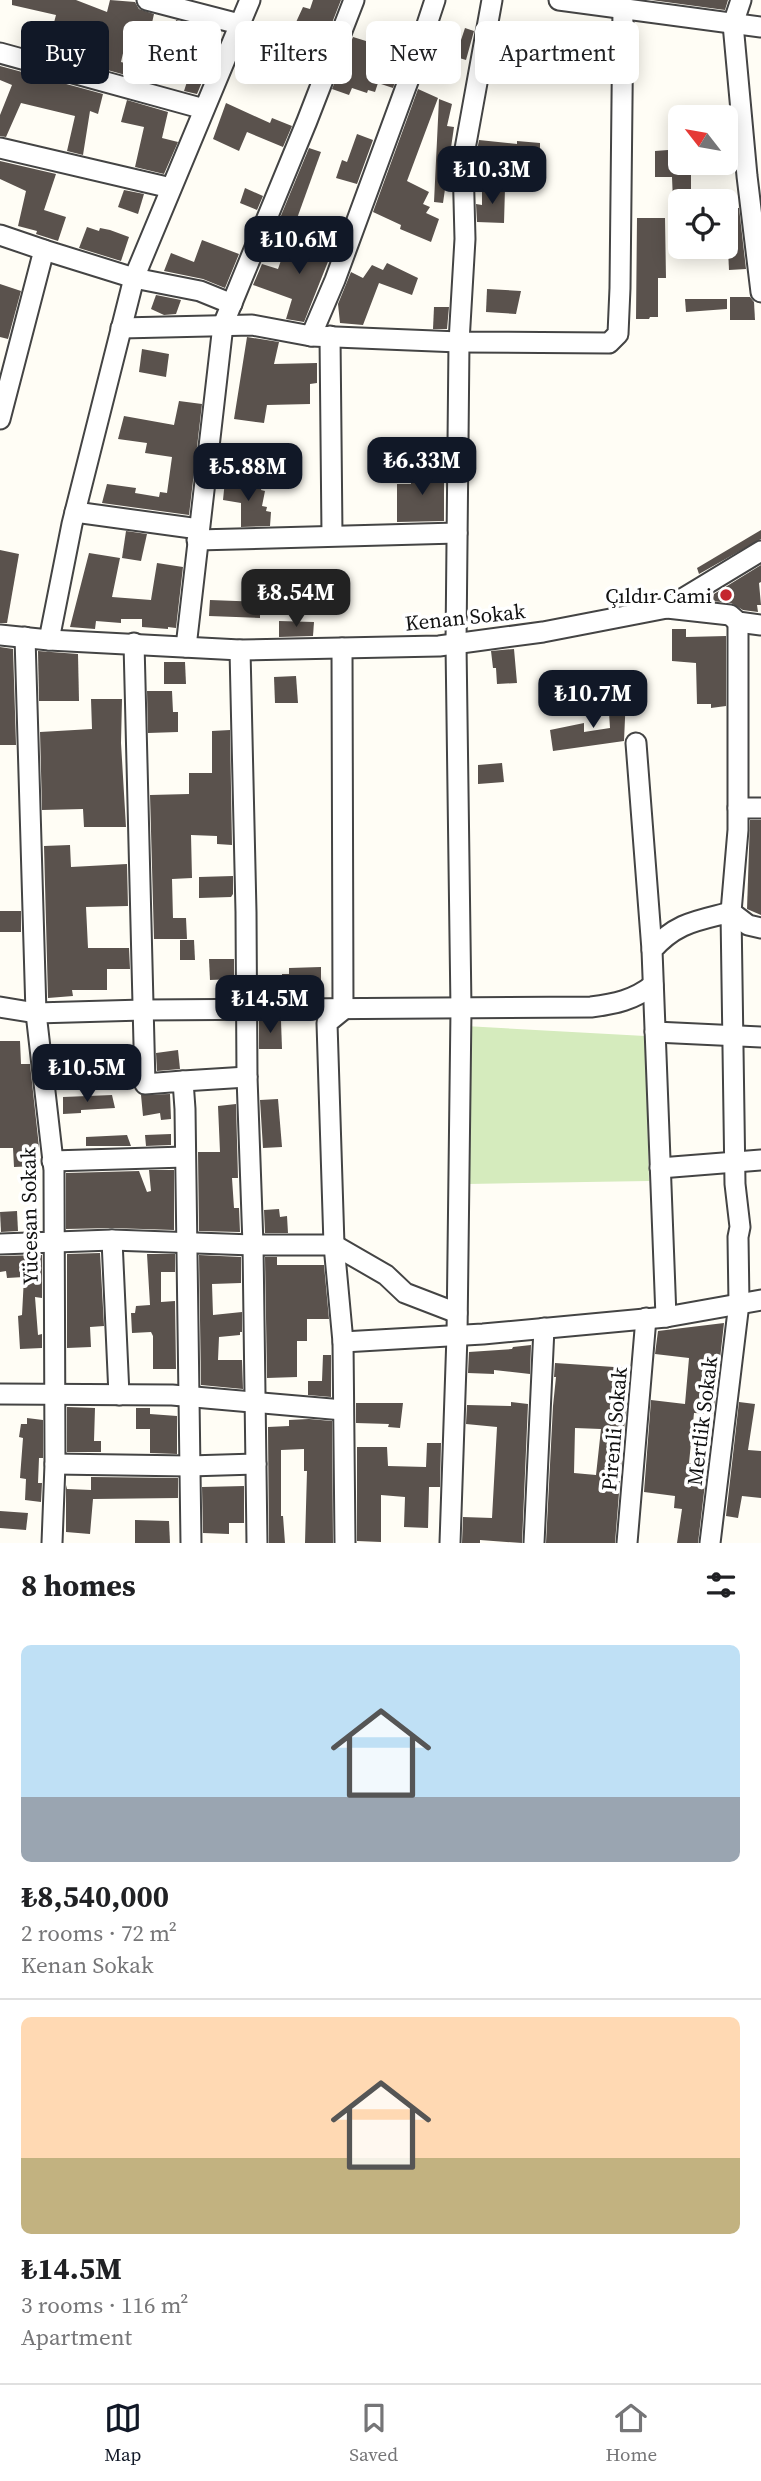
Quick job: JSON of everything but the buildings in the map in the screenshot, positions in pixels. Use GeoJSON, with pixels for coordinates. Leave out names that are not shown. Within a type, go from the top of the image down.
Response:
{"type":"FeatureCollection","features":[{"type":"Feature","properties":{"kind":"street"},"geometry":{"type":"LineString","coordinates":[[147,0],[235,23]]}},
{"type":"Feature","properties":{"kind":"street"},"geometry":{"type":"LineString","coordinates":[[240,21],[250,0]]}},
{"type":"Feature","properties":{"kind":"street"},"geometry":{"type":"LineString","coordinates":[[186,647],[223,325],[354,0]]}},
{"type":"Feature","properties":{"kind":"street"},"geometry":{"type":"LineString","coordinates":[[332,535],[320,336],[335,280],[435,0]]}},
{"type":"Feature","properties":{"kind":"street"},"geometry":{"type":"LineString","coordinates":[[450,1543],[457,1335],[461,1009],[456,644],[460,342],[465,239],[463,160],[492,0]]}},
{"type":"Feature","properties":{"kind":"street"},"geometry":{"type":"LineString","coordinates":[[559,0],[761,27]]}},
{"type":"Feature","properties":{"kind":"street"},"geometry":{"type":"LineString","coordinates":[[741,0],[733,24],[761,292]]}},
{"type":"Feature","properties":{"kind":"street"},"geometry":{"type":"LineString","coordinates":[[121,328],[253,325],[320,336],[460,342],[609,343],[618,334],[624,8]]}},
{"type":"Feature","properties":{"kind":"street"},"geometry":{"type":"LineString","coordinates":[[48,640],[75,512],[134,278],[235,34]]}},
{"type":"Feature","properties":{"kind":"street"},"geometry":{"type":"LineString","coordinates":[[0,53],[204,109]]}},
{"type":"Feature","properties":{"kind":"street"},"geometry":{"type":"LineString","coordinates":[[0,148],[172,188]]}},
{"type":"Feature","properties":{"kind":"street"},"geometry":{"type":"LineString","coordinates":[[0,235],[134,278],[200,292],[232,304]]}},
{"type":"Feature","properties":{"kind":"street"},"geometry":{"type":"LineString","coordinates":[[0,419],[8,353],[44,250]]}},
{"type":"Feature","properties":{"kind":"street"},"geometry":{"type":"LineString","coordinates":[[75,512],[198,534],[457,533]]}},
{"type":"Feature","properties":{"kind":"street"},"geometry":{"type":"LineString","coordinates":[[667,608],[761,551]]}},
{"type":"Feature","properties":{"kind":"street","name":"Kenan Sokak"},"geometry":{"type":"LineString","coordinates":[[0,635],[240,650],[456,644],[543,632],[667,608],[730,615],[738,622],[761,625]]}},
{"type":"Feature","properties":{"kind":"street","name":"Mertlik Sokak"},"geometry":{"type":"LineString","coordinates":[[710,1543],[739,1303],[740,1227],[736,1201],[731,912],[738,808],[738,622]]}},
{"type":"Feature","properties":{"kind":"street","name":"Yücesan Sokak"},"geometry":{"type":"LineString","coordinates":[[25,637],[36,1013],[52,1161],[55,1464],[52,1543]]}},
{"type":"Feature","properties":{"kind":"street"},"geometry":{"type":"LineString","coordinates":[[134,643],[145,1084],[247,1077]]}},
{"type":"Feature","properties":{"kind":"street"},"geometry":{"type":"LineString","coordinates":[[342,648],[343,1010]]}},
{"type":"Feature","properties":{"kind":"street"},"geometry":{"type":"LineString","coordinates":[[240,650],[257,1543]]}},
{"type":"Feature","properties":{"kind":"street"},"geometry":{"type":"LineString","coordinates":[[636,743],[652,950],[666,1317]]}},
{"type":"Feature","properties":{"kind":"street"},"geometry":{"type":"LineString","coordinates":[[738,808],[761,808]]}},
{"type":"Feature","properties":{"kind":"street"},"geometry":{"type":"LineString","coordinates":[[652,950],[663,937],[679,926],[731,912],[748,925],[761,928]]}},
{"type":"Feature","properties":{"kind":"street"},"geometry":{"type":"LineString","coordinates":[[0,1007],[36,1013],[591,1007],[619,1003],[638,996],[653,985]]}},
{"type":"Feature","properties":{"kind":"street"},"geometry":{"type":"LineString","coordinates":[[343,1010],[327,1023],[334,1245],[343,1342],[345,1543]]}},
{"type":"Feature","properties":{"kind":"street"},"geometry":{"type":"LineString","coordinates":[[655,1032],[761,1037]]}},
{"type":"Feature","properties":{"kind":"street"},"geometry":{"type":"LineString","coordinates":[[183,1081],[188,1242],[191,1543]]}},
{"type":"Feature","properties":{"kind":"street"},"geometry":{"type":"LineString","coordinates":[[52,1161],[185,1157]]}},
{"type":"Feature","properties":{"kind":"street"},"geometry":{"type":"LineString","coordinates":[[660,1168],[761,1160]]}},
{"type":"Feature","properties":{"kind":"street"},"geometry":{"type":"LineString","coordinates":[[0,1244],[112,1240],[334,1245],[386,1276],[405,1293],[457,1313]]}},
{"type":"Feature","properties":{"kind":"street"},"geometry":{"type":"LineString","coordinates":[[112,1240],[119,1395]]}},
{"type":"Feature","properties":{"kind":"street"},"geometry":{"type":"LineString","coordinates":[[343,1342],[666,1317],[761,1300]]}},
{"type":"Feature","properties":{"kind":"street","name":"Pirenli Sokak"},"geometry":{"type":"LineString","coordinates":[[627,1543],[646,1318]]}},
{"type":"Feature","properties":{"kind":"street"},"geometry":{"type":"LineString","coordinates":[[534,1543],[544,1328]]}},
{"type":"Feature","properties":{"kind":"street"},"geometry":{"type":"LineString","coordinates":[[0,1394],[189,1396],[344,1410]]}},
{"type":"Feature","properties":{"kind":"street"},"geometry":{"type":"LineString","coordinates":[[55,1464],[256,1464]]}},
{"type":"Feature","properties":{"kind":"green space"},"geometry":{"type":"Polygon","coordinates":[[[465,1026],[645,1036],[649,1181],[468,1184],[465,1026]]]}},
{"type":"Feature","properties":{"kind":"place","name":"Çıldır Cami"},"geometry":{"type":"Point","coordinates":[726,595]}}]}
